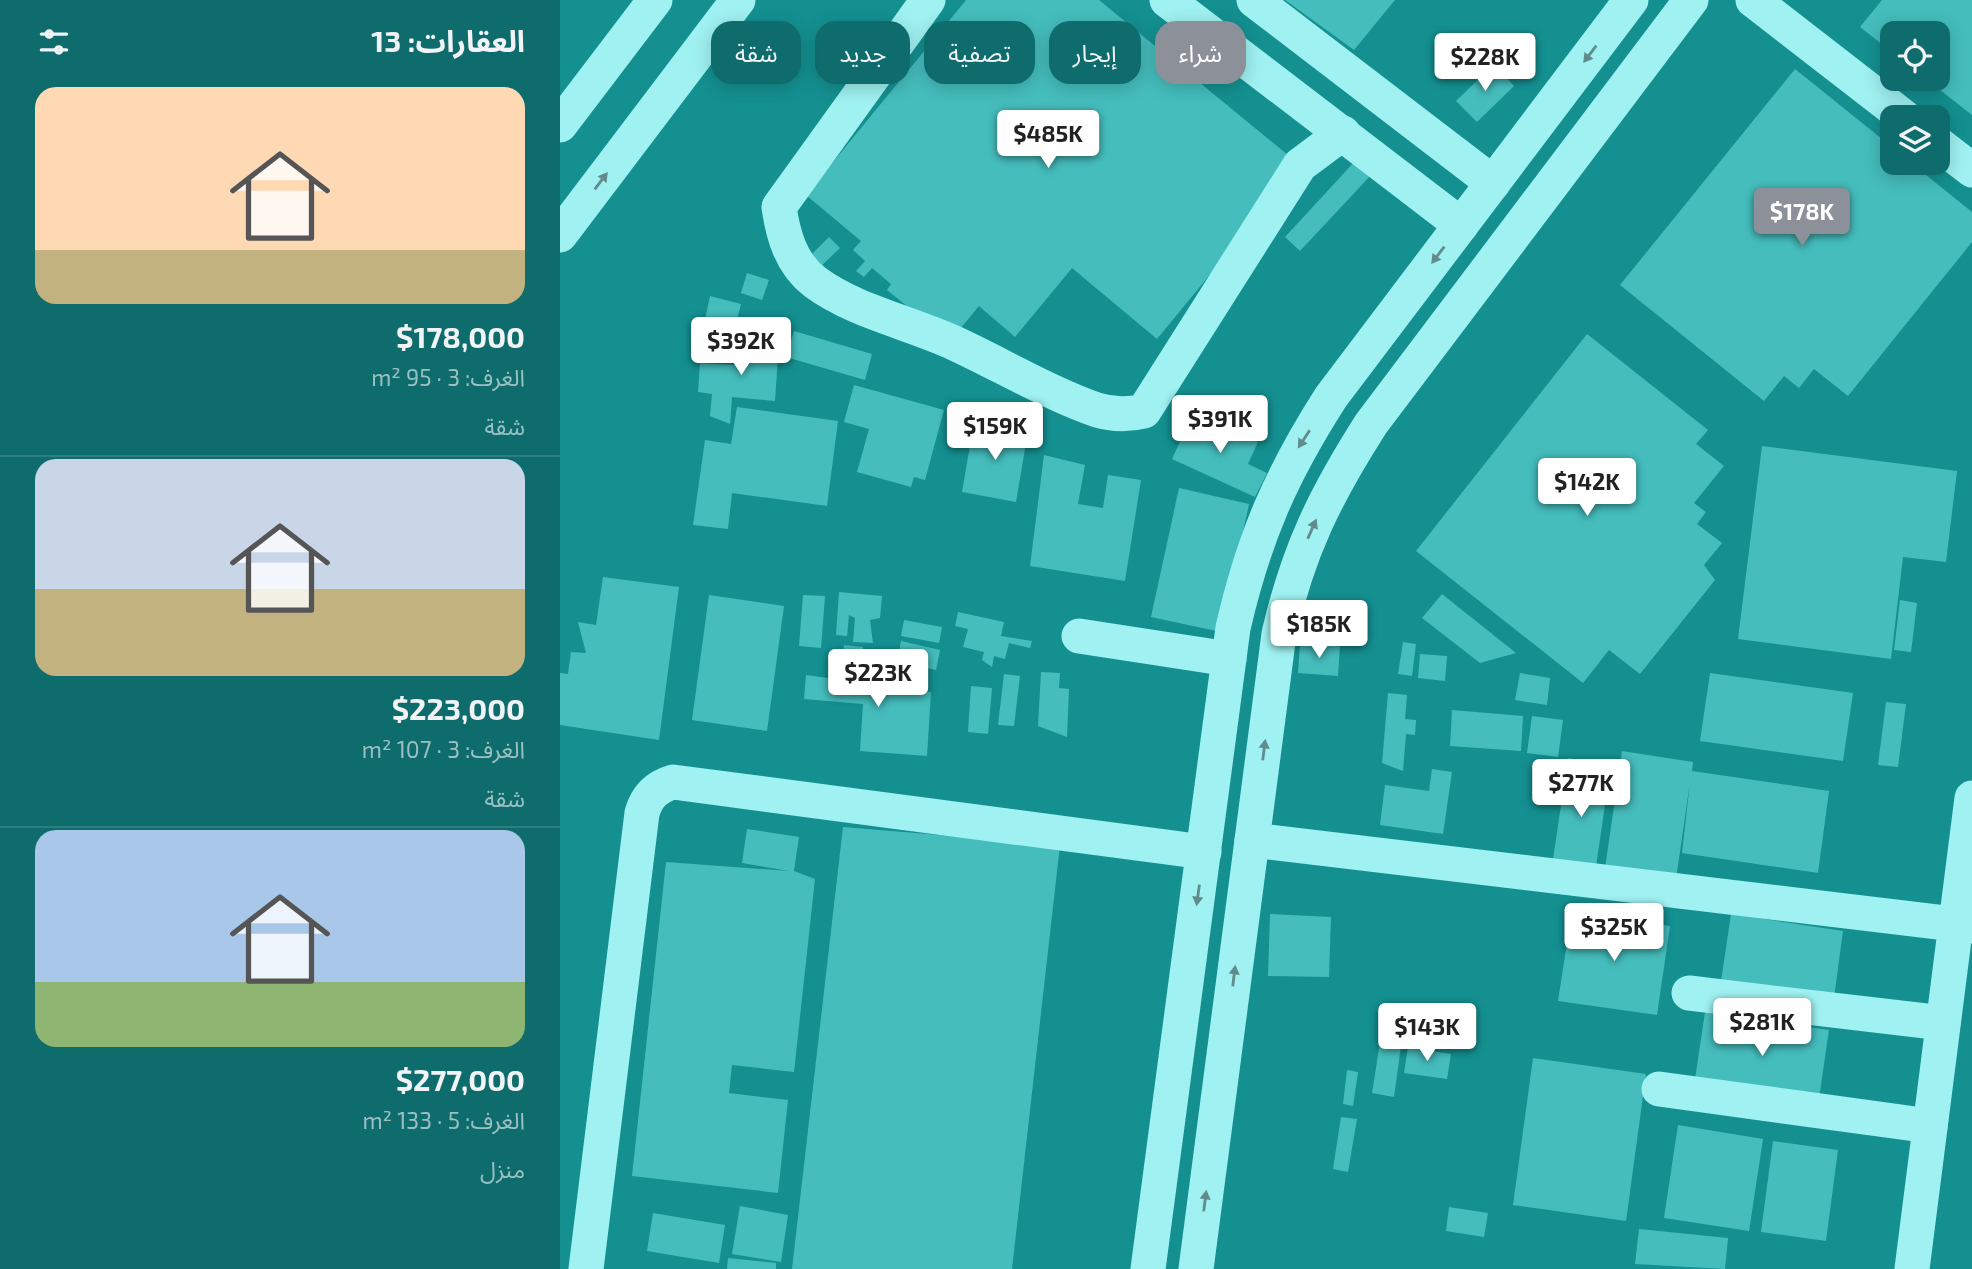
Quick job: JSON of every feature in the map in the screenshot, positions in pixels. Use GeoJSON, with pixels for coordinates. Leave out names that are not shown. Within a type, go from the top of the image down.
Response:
{"type":"FeatureCollection","features":[{"type":"Feature","properties":{"kind":"street"},"geometry":{"type":"LineString","coordinates":[[560,125],[655,0]]}},
{"type":"Feature","properties":{"kind":"street"},"geometry":{"type":"LineString","coordinates":[[560,235],[738,0]]}},
{"type":"Feature","properties":{"kind":"street"},"geometry":{"type":"LineString","coordinates":[[928,0],[779,207],[783,235],[795,260],[813,281],[836,295],[950,341],[1097,410],[1125,415],[1144,411],[1300,166],[1343,133]]}},
{"type":"Feature","properties":{"kind":"street"},"geometry":{"type":"LineString","coordinates":[[1167,0],[1461,225]]}},
{"type":"Feature","properties":{"kind":"street"},"geometry":{"type":"LineString","coordinates":[[1254,0],[1493,183]]}},
{"type":"Feature","properties":{"kind":"street"},"geometry":{"type":"LineString","coordinates":[[1148,1269],[1229,659],[1247,566],[1269,506],[1297,450],[1331,397],[1631,0]]}},
{"type":"Feature","properties":{"kind":"street"},"geometry":{"type":"LineString","coordinates":[[1196,1269],[1279,634],[1291,579],[1340,473],[1371,424],[1691,0]]}},
{"type":"Feature","properties":{"kind":"street"},"geometry":{"type":"LineString","coordinates":[[1753,0],[1889,105]]}},
{"type":"Feature","properties":{"kind":"street"},"geometry":{"type":"LineString","coordinates":[[1950,153],[1972,170]]}},
{"type":"Feature","properties":{"kind":"street"},"geometry":{"type":"LineString","coordinates":[[1079,636],[1229,659]]}},
{"type":"Feature","properties":{"kind":"street"},"geometry":{"type":"LineString","coordinates":[[587,1268],[642,813],[652,792],[662,785],[673,782],[1204,852]]}},
{"type":"Feature","properties":{"kind":"street"},"geometry":{"type":"LineString","coordinates":[[1912,1269],[1943,1023],[1964,925],[1972,798]]}},
{"type":"Feature","properties":{"kind":"street"},"geometry":{"type":"LineString","coordinates":[[1252,840],[1964,925]]}},
{"type":"Feature","properties":{"kind":"street"},"geometry":{"type":"LineString","coordinates":[[1689,993],[1943,1023]]}},
{"type":"Feature","properties":{"kind":"street"},"geometry":{"type":"LineString","coordinates":[[1659,1089],[1930,1126]]}},
{"type":"Feature","properties":{"kind":"building"},"geometry":{"type":"Polygon","coordinates":[[[966,0],[1099,0],[1125,21],[1049,21],[1049,84],[1141,84],[1141,34],[1155,46],[1155,84],[1201,84],[1300,165],[1157,339],[1072,268],[1015,337],[979,306],[950,341],[887,290],[891,284],[872,268],[864,277],[856,271],[865,261],[853,250],[861,241],[806,195],[897,84],[910,84],[910,68],[924,51],[924,84],[1035,84],[1035,21],[949,21],[966,0]]]}},
{"type":"Feature","properties":{"kind":"building"},"geometry":{"type":"Polygon","coordinates":[[[1285,0],[1395,0],[1354,50],[1285,0]]]}},
{"type":"Feature","properties":{"kind":"building"},"geometry":{"type":"Polygon","coordinates":[[[1882,0],[1972,0],[1972,115],[1941,91],[1950,91],[1950,21],[1880,21],[1880,43],[1860,27],[1882,0]]]}},
{"type":"Feature","properties":{"kind":"building"},"geometry":{"type":"Polygon","coordinates":[[[1494,64],[1514,86],[1477,122],[1456,101],[1494,64]]]}},
{"type":"Feature","properties":{"kind":"building"},"geometry":{"type":"Polygon","coordinates":[[[1795,69],[1880,137],[1880,175],[1926,175],[1972,212],[1972,242],[1848,396],[1814,369],[1799,388],[1784,376],[1764,401],[1620,285],[1795,69]]]}},
{"type":"Feature","properties":{"kind":"building"},"geometry":{"type":"Polygon","coordinates":[[[1357,159],[1372,174],[1300,251],[1285,237],[1357,159]]]}},
{"type":"Feature","properties":{"kind":"building"},"geometry":{"type":"Polygon","coordinates":[[[829,237],[840,248],[818,269],[808,258],[829,237]]]}},
{"type":"Feature","properties":{"kind":"building"},"geometry":{"type":"Polygon","coordinates":[[[747,273],[769,280],[762,300],[741,293],[747,273]]]}},
{"type":"Feature","properties":{"kind":"building"},"geometry":{"type":"Polygon","coordinates":[[[710,296],[741,304],[734,331],[704,324],[710,296]]]}},
{"type":"Feature","properties":{"kind":"building"},"geometry":{"type":"Polygon","coordinates":[[[794,331],[872,354],[865,380],[786,357],[794,331]]]}},
{"type":"Feature","properties":{"kind":"building"},"geometry":{"type":"Polygon","coordinates":[[[1587,334],[1708,430],[1696,444],[1724,466],[1694,503],[1706,512],[1697,524],[1722,543],[1704,565],[1715,580],[1640,674],[1609,650],[1583,683],[1416,551],[1587,334]]]}},
{"type":"Feature","properties":{"kind":"building"},"geometry":{"type":"Polygon","coordinates":[[[739,339],[779,342],[775,401],[732,397],[730,424],[710,416],[712,394],[698,392],[700,363],[737,365],[739,339]]]}},
{"type":"Feature","properties":{"kind":"building"},"geometry":{"type":"Polygon","coordinates":[[[854,385],[944,410],[925,480],[914,477],[911,487],[857,472],[869,429],[844,422],[854,385]]]}},
{"type":"Feature","properties":{"kind":"building"},"geometry":{"type":"Polygon","coordinates":[[[737,407],[838,421],[827,506],[732,493],[728,529],[693,525],[705,440],[731,444],[737,407]]]}},
{"type":"Feature","properties":{"kind":"building"},"geometry":{"type":"Polygon","coordinates":[[[1193,413],[1258,442],[1248,464],[1267,473],[1255,497],[1172,459],[1193,413]]]}},
{"type":"Feature","properties":{"kind":"building"},"geometry":{"type":"Polygon","coordinates":[[[974,422],[1028,431],[1016,502],[962,492],[974,422]]]}},
{"type":"Feature","properties":{"kind":"building"},"geometry":{"type":"Polygon","coordinates":[[[1762,446],[1957,471],[1946,562],[1903,557],[1891,659],[1738,639],[1762,446]]]}},
{"type":"Feature","properties":{"kind":"building"},"geometry":{"type":"Polygon","coordinates":[[[1044,455],[1085,465],[1078,504],[1103,508],[1108,475],[1141,480],[1125,581],[1030,566],[1044,455]]]}},
{"type":"Feature","properties":{"kind":"building"},"geometry":{"type":"Polygon","coordinates":[[[1179,488],[1249,504],[1221,632],[1151,617],[1179,488]]]}},
{"type":"Feature","properties":{"kind":"building"},"geometry":{"type":"Polygon","coordinates":[[[603,577],[679,587],[659,740],[560,725],[560,673],[568,674],[571,652],[586,653],[578,622],[596,625],[603,577]]]}},
{"type":"Feature","properties":{"kind":"building"},"geometry":{"type":"Polygon","coordinates":[[[839,592],[882,596],[880,618],[870,620],[873,643],[853,642],[855,618],[849,615],[847,636],[836,635],[839,592]]]}},
{"type":"Feature","properties":{"kind":"building"},"geometry":{"type":"Polygon","coordinates":[[[1442,594],[1516,653],[1480,663],[1422,618],[1442,594]]]}},
{"type":"Feature","properties":{"kind":"building"},"geometry":{"type":"Polygon","coordinates":[[[709,595],[784,606],[767,731],[692,720],[709,595]]]}},
{"type":"Feature","properties":{"kind":"building"},"geometry":{"type":"Polygon","coordinates":[[[803,595],[825,596],[821,648],[799,646],[803,595]]]}},
{"type":"Feature","properties":{"kind":"building"},"geometry":{"type":"Polygon","coordinates":[[[1900,600],[1917,603],[1911,652],[1894,650],[1900,600]]]}},
{"type":"Feature","properties":{"kind":"building"},"geometry":{"type":"Polygon","coordinates":[[[958,612],[1004,622],[1001,636],[1032,641],[1030,648],[1009,643],[1005,659],[994,656],[992,667],[982,660],[984,652],[963,647],[968,629],[955,626],[958,612]]]}},
{"type":"Feature","properties":{"kind":"building"},"geometry":{"type":"Polygon","coordinates":[[[904,620],[942,627],[939,643],[901,636],[904,620]]]}},
{"type":"Feature","properties":{"kind":"building"},"geometry":{"type":"Polygon","coordinates":[[[901,641],[940,650],[936,670],[897,662],[901,641]]]}},
{"type":"Feature","properties":{"kind":"building"},"geometry":{"type":"Polygon","coordinates":[[[1403,642],[1416,644],[1412,676],[1398,674],[1403,642]]]}},
{"type":"Feature","properties":{"kind":"building"},"geometry":{"type":"Polygon","coordinates":[[[1300,643],[1340,646],[1338,676],[1298,673],[1300,643]]]}},
{"type":"Feature","properties":{"kind":"building"},"geometry":{"type":"Polygon","coordinates":[[[844,645],[863,647],[860,687],[931,692],[927,756],[860,751],[863,704],[804,699],[806,675],[842,680],[844,645]]]}},
{"type":"Feature","properties":{"kind":"building"},"geometry":{"type":"Polygon","coordinates":[[[1420,654],[1447,656],[1445,681],[1418,678],[1420,654]]]}},
{"type":"Feature","properties":{"kind":"building"},"geometry":{"type":"Polygon","coordinates":[[[1041,672],[1060,673],[1059,688],[1069,689],[1067,737],[1038,726],[1041,672]]]}},
{"type":"Feature","properties":{"kind":"building"},"geometry":{"type":"Polygon","coordinates":[[[1520,673],[1550,678],[1547,705],[1515,700],[1520,673]]]}},
{"type":"Feature","properties":{"kind":"building"},"geometry":{"type":"Polygon","coordinates":[[[1710,673],[1853,693],[1843,761],[1700,741],[1710,673]]]}},
{"type":"Feature","properties":{"kind":"building"},"geometry":{"type":"Polygon","coordinates":[[[1004,674],[1020,676],[1014,726],[998,725],[1004,674]]]}},
{"type":"Feature","properties":{"kind":"building"},"geometry":{"type":"Polygon","coordinates":[[[971,686],[992,688],[988,734],[968,732],[971,686]]]}},
{"type":"Feature","properties":{"kind":"building"},"geometry":{"type":"Polygon","coordinates":[[[1388,693],[1407,695],[1405,719],[1416,720],[1415,735],[1406,734],[1403,771],[1382,763],[1388,693]]]}},
{"type":"Feature","properties":{"kind":"building"},"geometry":{"type":"Polygon","coordinates":[[[1886,702],[1906,704],[1898,767],[1878,765],[1886,702]]]}},
{"type":"Feature","properties":{"kind":"building"},"geometry":{"type":"Polygon","coordinates":[[[1452,710],[1523,716],[1521,751],[1450,746],[1452,710]]]}},
{"type":"Feature","properties":{"kind":"building"},"geometry":{"type":"Polygon","coordinates":[[[1532,716],[1563,720],[1558,757],[1527,753],[1532,716]]]}},
{"type":"Feature","properties":{"kind":"building"},"geometry":{"type":"Polygon","coordinates":[[[1622,751],[1693,762],[1692,771],[1829,791],[1818,873],[1682,853],[1690,782],[1675,886],[1604,875],[1622,751]]]}},
{"type":"Feature","properties":{"kind":"building"},"geometry":{"type":"Polygon","coordinates":[[[1568,758],[1611,764],[1594,880],[1551,873],[1568,758]]]}},
{"type":"Feature","properties":{"kind":"building"},"geometry":{"type":"Polygon","coordinates":[[[1432,769],[1452,772],[1443,834],[1380,825],[1385,785],[1429,791],[1432,769]]]}},
{"type":"Feature","properties":{"kind":"building"},"geometry":{"type":"Polygon","coordinates":[[[843,827],[1060,845],[1012,1269],[792,1269],[843,827]]]}},
{"type":"Feature","properties":{"kind":"building"},"geometry":{"type":"Polygon","coordinates":[[[747,829],[799,837],[794,871],[815,879],[794,1072],[732,1065],[729,1093],[788,1100],[778,1193],[632,1176],[666,862],[789,871],[742,863],[747,829]]]}},
{"type":"Feature","properties":{"kind":"building"},"geometry":{"type":"Polygon","coordinates":[[[1572,911],[1670,926],[1657,1015],[1558,1001],[1572,911]]]}},
{"type":"Feature","properties":{"kind":"building"},"geometry":{"type":"Polygon","coordinates":[[[1270,914],[1331,917],[1329,977],[1268,976],[1270,914]]]}},
{"type":"Feature","properties":{"kind":"building"},"geometry":{"type":"Polygon","coordinates":[[[1731,914],[1843,931],[1833,1005],[1720,988],[1731,914]]]}},
{"type":"Feature","properties":{"kind":"building"},"geometry":{"type":"Polygon","coordinates":[[[1705,1012],[1829,1030],[1818,1105],[1694,1086],[1705,1012]]]}},
{"type":"Feature","properties":{"kind":"building"},"geometry":{"type":"Polygon","coordinates":[[[1380,1042],[1401,1046],[1394,1097],[1372,1093],[1380,1042]]]}},
{"type":"Feature","properties":{"kind":"building"},"geometry":{"type":"Polygon","coordinates":[[[1408,1047],[1451,1054],[1447,1079],[1404,1073],[1408,1047]]]}},
{"type":"Feature","properties":{"kind":"building"},"geometry":{"type":"Polygon","coordinates":[[[1533,1058],[1646,1074],[1626,1221],[1513,1205],[1533,1058]]]}},
{"type":"Feature","properties":{"kind":"building"},"geometry":{"type":"Polygon","coordinates":[[[1347,1070],[1358,1072],[1353,1106],[1343,1104],[1347,1070]]]}},
{"type":"Feature","properties":{"kind":"building"},"geometry":{"type":"Polygon","coordinates":[[[1341,1117],[1357,1119],[1348,1172],[1333,1169],[1341,1117]]]}},
{"type":"Feature","properties":{"kind":"building"},"geometry":{"type":"Polygon","coordinates":[[[1678,1125],[1763,1139],[1749,1231],[1664,1218],[1678,1125]]]}},
{"type":"Feature","properties":{"kind":"building"},"geometry":{"type":"Polygon","coordinates":[[[1773,1141],[1838,1150],[1826,1241],[1761,1232],[1773,1141]]]}},
{"type":"Feature","properties":{"kind":"building"},"geometry":{"type":"Polygon","coordinates":[[[740,1206],[788,1215],[781,1262],[732,1254],[740,1206]]]}},
{"type":"Feature","properties":{"kind":"building"},"geometry":{"type":"Polygon","coordinates":[[[1449,1207],[1488,1213],[1484,1237],[1446,1231],[1449,1207]]]}},
{"type":"Feature","properties":{"kind":"building"},"geometry":{"type":"Polygon","coordinates":[[[653,1213],[725,1225],[719,1263],[647,1251],[653,1213]]]}},
{"type":"Feature","properties":{"kind":"building"},"geometry":{"type":"Polygon","coordinates":[[[1639,1229],[1728,1238],[1725,1269],[1635,1264],[1639,1229]]]}},
{"type":"Feature","properties":{"kind":"building"},"geometry":{"type":"Polygon","coordinates":[[[728,1258],[776,1263],[776,1269],[727,1269],[728,1258]]]}}]}
